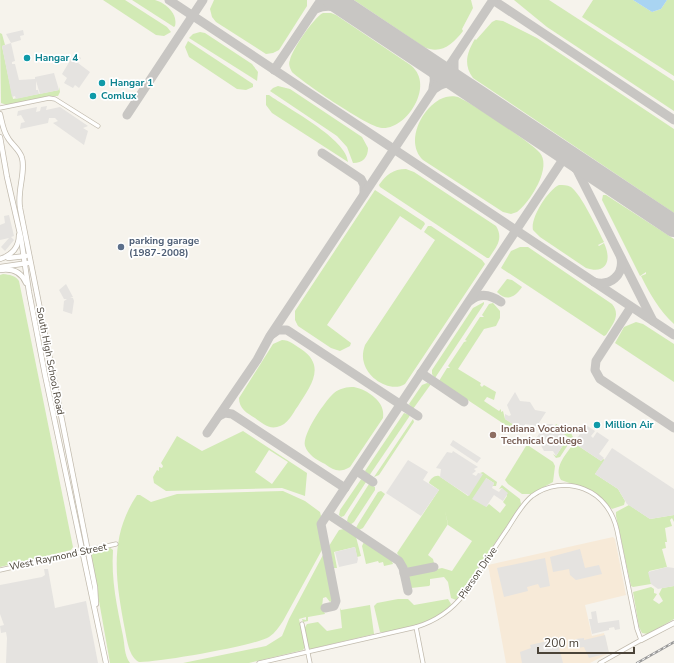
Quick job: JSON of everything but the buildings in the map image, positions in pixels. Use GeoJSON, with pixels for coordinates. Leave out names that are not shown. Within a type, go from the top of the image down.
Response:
{"type":"FeatureCollection","features":[{"type":"Feature","properties":{"kind":"street"},"geometry":{"type":"LineString","coordinates":[[0,108],[55,99],[98,126]]}},
{"type":"Feature","properties":{"kind":"street","name":"South High School Road"},"geometry":{"type":"LineString","coordinates":[[0,114],[6,134],[23,160],[19,199],[27,255],[25,264],[29,292],[106,663]]}},
{"type":"Feature","properties":{"kind":"street","name":"South High School Road"},"geometry":{"type":"LineString","coordinates":[[0,137],[18,226],[31,263],[95,587],[96,612]]}},
{"type":"Feature","properties":{"kind":"street"},"geometry":{"type":"LineString","coordinates":[[0,259],[8,257],[16,249],[19,239],[18,226]]}},
{"type":"Feature","properties":{"kind":"street"},"geometry":{"type":"LineString","coordinates":[[0,259],[27,255]]}},
{"type":"Feature","properties":{"kind":"street"},"geometry":{"type":"LineString","coordinates":[[0,267],[31,263]]}},
{"type":"Feature","properties":{"kind":"street"},"geometry":{"type":"LineString","coordinates":[[0,270],[10,269],[19,273],[24,278],[29,292]]}},
{"type":"Feature","properties":{"kind":"street","name":"Pierson Drive"},"geometry":{"type":"LineString","coordinates":[[259,663],[416,627],[437,619],[457,602],[523,506],[538,492],[561,485],[576,486],[586,490],[605,503],[616,524],[635,623],[641,640]]}},
{"type":"Feature","properties":{"kind":"street","name":"West Raymond Street"},"geometry":{"type":"LineString","coordinates":[[0,570],[116,544]]}},
{"type":"Feature","properties":{"kind":"street"},"geometry":{"type":"LineString","coordinates":[[600,663],[674,623]]}},
{"type":"Feature","properties":{"kind":"street"},"geometry":{"type":"LineString","coordinates":[[302,624],[310,663]]}},
{"type":"Feature","properties":{"kind":"street"},"geometry":{"type":"LineString","coordinates":[[416,627],[423,663]]}},
{"type":"Feature","properties":{"kind":"shaded area"},"geometry":{"type":"Polygon","coordinates":[[[23,30],[24,35],[20,36],[21,40],[11,43],[6,34],[23,30]]]}},
{"type":"Feature","properties":{"kind":"shaded area"},"geometry":{"type":"Polygon","coordinates":[[[11,43],[15,61],[12,62],[12,64],[15,64],[19,80],[35,79],[35,77],[54,73],[59,90],[40,94],[36,81],[36,90],[38,90],[39,94],[16,99],[15,96],[12,97],[2,46],[11,43]]]}},
{"type":"Feature","properties":{"kind":"shaded area"},"geometry":{"type":"Polygon","coordinates":[[[74,54],[81,58],[78,63],[90,72],[79,88],[75,85],[73,88],[64,83],[67,78],[62,74],[74,54]]]}},
{"type":"Feature","properties":{"kind":"shaded area"},"geometry":{"type":"Polygon","coordinates":[[[47,106],[46,110],[60,107],[88,126],[83,128],[88,131],[84,145],[53,123],[58,121],[55,118],[49,118],[48,123],[20,129],[21,123],[25,122],[21,115],[17,116],[18,111],[37,107],[36,112],[40,111],[41,107],[47,106]]]}},
{"type":"Feature","properties":{"kind":"shaded area"},"geometry":{"type":"Polygon","coordinates":[[[9,215],[14,236],[11,237],[14,240],[5,251],[1,247],[9,238],[0,240],[0,225],[5,223],[4,216],[9,215]]]}},
{"type":"Feature","properties":{"kind":"shaded area"},"geometry":{"type":"Polygon","coordinates":[[[66,284],[73,297],[70,298],[73,298],[74,301],[72,314],[63,311],[64,301],[67,299],[64,299],[59,290],[66,284]]]}},
{"type":"Feature","properties":{"kind":"shaded area"},"geometry":{"type":"Polygon","coordinates":[[[515,392],[520,401],[530,402],[535,410],[546,412],[537,426],[525,424],[525,432],[505,419],[505,414],[509,416],[511,415],[507,405],[515,392]]]}},
{"type":"Feature","properties":{"kind":"shaded area"},"geometry":{"type":"Polygon","coordinates":[[[545,424],[553,424],[551,427],[565,435],[566,441],[556,456],[553,451],[544,451],[539,442],[534,442],[545,424]]]}},
{"type":"Feature","properties":{"kind":"shaded area"},"geometry":{"type":"Polygon","coordinates":[[[586,425],[595,431],[591,436],[593,438],[597,432],[609,440],[599,454],[604,458],[601,461],[574,443],[586,425]]]}},
{"type":"Feature","properties":{"kind":"shaded area"},"geometry":{"type":"Polygon","coordinates":[[[453,440],[481,458],[477,463],[450,445],[453,440]]]}},
{"type":"Feature","properties":{"kind":"shaded area"},"geometry":{"type":"Polygon","coordinates":[[[612,448],[674,489],[674,515],[650,519],[627,504],[618,489],[595,474],[612,448]]]}},
{"type":"Feature","properties":{"kind":"shaded area"},"geometry":{"type":"Polygon","coordinates":[[[453,451],[478,467],[474,469],[476,471],[472,474],[476,476],[478,473],[483,474],[469,496],[440,477],[441,469],[436,468],[447,452],[452,453],[453,451]]]}},
{"type":"Feature","properties":{"kind":"shaded area"},"geometry":{"type":"Polygon","coordinates":[[[408,460],[428,472],[423,480],[439,490],[421,516],[386,493],[408,460]]]}},
{"type":"Feature","properties":{"kind":"shaded area"},"geometry":{"type":"Polygon","coordinates":[[[486,478],[494,483],[492,488],[499,492],[502,488],[508,493],[503,501],[494,495],[486,507],[472,499],[486,478]]]}},
{"type":"Feature","properties":{"kind":"shaded area"},"geometry":{"type":"Polygon","coordinates":[[[613,537],[615,539],[626,595],[585,605],[592,636],[604,633],[609,653],[590,663],[506,663],[488,565],[613,537]]]}},
{"type":"Feature","properties":{"kind":"shaded area"},"geometry":{"type":"Polygon","coordinates":[[[355,547],[358,559],[357,563],[339,567],[335,552],[355,547]]]}},
{"type":"Feature","properties":{"kind":"shaded area"},"geometry":{"type":"Polygon","coordinates":[[[580,549],[585,568],[599,565],[602,574],[576,580],[570,575],[569,569],[553,572],[550,557],[580,549]]]}},
{"type":"Feature","properties":{"kind":"shaded area"},"geometry":{"type":"Polygon","coordinates":[[[545,558],[550,586],[540,588],[538,584],[527,587],[528,591],[504,597],[497,568],[545,558]]]}},
{"type":"Feature","properties":{"kind":"shaded area"},"geometry":{"type":"Polygon","coordinates":[[[667,567],[674,568],[674,586],[658,589],[651,584],[648,572],[667,567]]]}},
{"type":"Feature","properties":{"kind":"shaded area"},"geometry":{"type":"Polygon","coordinates":[[[44,569],[48,569],[55,608],[86,601],[98,663],[6,663],[7,638],[6,632],[1,633],[0,626],[4,625],[0,614],[0,585],[42,577],[45,575],[44,569]]]}},
{"type":"Feature","properties":{"kind":"shaded area"},"geometry":{"type":"Polygon","coordinates":[[[596,611],[598,623],[619,620],[620,629],[615,630],[614,627],[609,628],[609,630],[592,634],[589,619],[592,619],[591,612],[596,611]]]}},
{"type":"Feature","properties":{"kind":"shaded area"},"geometry":{"type":"Polygon","coordinates":[[[605,635],[609,653],[589,658],[584,647],[576,648],[576,639],[584,638],[584,640],[605,635]]]}},
{"type":"Feature","properties":{"kind":"shaded area"},"geometry":{"type":"Polygon","coordinates":[[[557,639],[563,663],[522,663],[520,652],[531,648],[530,645],[557,639]]]}},
{"type":"Feature","properties":{"kind":"green space"},"geometry":{"type":"Polygon","coordinates":[[[103,0],[125,0],[167,27],[171,32],[164,36],[156,35],[103,0]]]}},
{"type":"Feature","properties":{"kind":"green space"},"geometry":{"type":"Polygon","coordinates":[[[132,0],[159,1],[167,6],[173,13],[175,17],[175,26],[174,27],[132,0]]]}},
{"type":"Feature","properties":{"kind":"green space"},"geometry":{"type":"Polygon","coordinates":[[[214,0],[307,0],[307,6],[279,50],[266,54],[216,22],[212,17],[210,9],[214,0]]]}},
{"type":"Feature","properties":{"kind":"green space"},"geometry":{"type":"Polygon","coordinates":[[[354,0],[471,0],[473,8],[462,29],[463,31],[459,36],[451,44],[436,50],[424,47],[354,0]]]}},
{"type":"Feature","properties":{"kind":"green space"},"geometry":{"type":"Polygon","coordinates":[[[514,0],[549,0],[674,81],[674,111],[547,27],[514,0]]]}},
{"type":"Feature","properties":{"kind":"green space"},"geometry":{"type":"Polygon","coordinates":[[[593,0],[633,0],[652,12],[661,9],[667,0],[674,0],[674,76],[582,17],[593,0]]]}},
{"type":"Feature","properties":{"kind":"green space"},"geometry":{"type":"Polygon","coordinates":[[[323,13],[331,13],[336,15],[409,64],[417,72],[420,82],[419,93],[409,114],[401,122],[391,127],[382,128],[375,126],[336,104],[292,72],[289,63],[295,49],[309,27],[323,13]]]}},
{"type":"Feature","properties":{"kind":"green space"},"geometry":{"type":"Polygon","coordinates":[[[496,20],[503,21],[537,38],[674,129],[674,213],[473,78],[468,68],[468,54],[475,39],[476,40],[492,22],[496,20]]]}},
{"type":"Feature","properties":{"kind":"green space"},"geometry":{"type":"Polygon","coordinates":[[[200,32],[205,33],[252,64],[258,72],[257,81],[189,38],[193,34],[200,32]]]}},
{"type":"Feature","properties":{"kind":"green space"},"geometry":{"type":"Polygon","coordinates":[[[0,33],[2,34],[5,45],[2,46],[13,99],[59,90],[59,87],[60,92],[58,96],[49,96],[7,105],[1,103],[0,33]]]}},
{"type":"Feature","properties":{"kind":"green space"},"geometry":{"type":"Polygon","coordinates":[[[188,41],[253,84],[253,87],[246,90],[237,89],[189,57],[185,47],[188,41]]]}},
{"type":"Feature","properties":{"kind":"green space"},"geometry":{"type":"Polygon","coordinates":[[[278,86],[290,89],[362,137],[368,148],[366,157],[360,162],[353,163],[347,147],[337,136],[270,91],[278,86]]]}},
{"type":"Feature","properties":{"kind":"green space"},"geometry":{"type":"Polygon","coordinates":[[[266,95],[269,95],[302,116],[327,134],[345,153],[348,162],[272,113],[266,105],[266,95]]]}},
{"type":"Feature","properties":{"kind":"green space"},"geometry":{"type":"Polygon","coordinates":[[[446,97],[458,97],[475,106],[514,132],[540,153],[543,159],[543,167],[538,184],[528,201],[517,212],[511,214],[503,212],[423,160],[417,152],[415,143],[419,124],[430,107],[446,97]]]}},
{"type":"Feature","properties":{"kind":"green space"},"geometry":{"type":"Polygon","coordinates":[[[406,169],[414,172],[496,226],[499,239],[489,258],[380,187],[379,185],[390,173],[397,170],[406,169]]]}},
{"type":"Feature","properties":{"kind":"green space"},"geometry":{"type":"Polygon","coordinates":[[[559,185],[570,186],[575,191],[594,221],[604,242],[598,245],[599,246],[604,243],[608,255],[606,264],[603,268],[593,270],[586,268],[540,237],[533,230],[534,219],[545,198],[559,185]]]}},
{"type":"Feature","properties":{"kind":"green space"},"geometry":{"type":"Polygon","coordinates":[[[375,190],[425,224],[421,230],[400,216],[327,325],[351,343],[350,346],[340,351],[331,348],[298,326],[295,320],[295,311],[375,190]]]}},
{"type":"Feature","properties":{"kind":"green space"},"geometry":{"type":"Polygon","coordinates":[[[603,195],[606,195],[674,239],[674,324],[655,302],[641,276],[646,274],[646,272],[640,276],[602,200],[603,195]]]}},
{"type":"Feature","properties":{"kind":"green space"},"geometry":{"type":"Polygon","coordinates":[[[428,226],[431,226],[482,260],[485,264],[405,384],[393,387],[387,386],[375,379],[366,369],[363,358],[365,345],[435,240],[424,232],[428,226]]]}},
{"type":"Feature","properties":{"kind":"green space"},"geometry":{"type":"Polygon","coordinates":[[[520,247],[528,247],[612,304],[615,308],[616,316],[606,335],[604,336],[501,268],[511,251],[520,247]]]}},
{"type":"Feature","properties":{"kind":"green space"},"geometry":{"type":"Polygon","coordinates":[[[3,274],[14,276],[19,281],[73,547],[71,550],[0,567],[0,275],[3,274]]]}},
{"type":"Feature","properties":{"kind":"green space"},"geometry":{"type":"Polygon","coordinates":[[[507,279],[512,280],[522,287],[514,296],[511,297],[504,297],[497,292],[507,279]]]}},
{"type":"Feature","properties":{"kind":"green space"},"geometry":{"type":"Polygon","coordinates":[[[484,302],[435,378],[432,374],[432,370],[473,308],[484,302]]]}},
{"type":"Feature","properties":{"kind":"green space"},"geometry":{"type":"Polygon","coordinates":[[[493,303],[500,311],[500,318],[496,326],[484,329],[458,369],[481,383],[480,385],[482,387],[484,385],[496,392],[494,400],[487,397],[484,401],[499,411],[501,409],[505,419],[525,432],[526,430],[527,434],[512,425],[510,428],[439,381],[447,368],[450,368],[448,366],[464,342],[467,341],[465,340],[480,317],[484,317],[482,315],[489,304],[493,303]]]}},
{"type":"Feature","properties":{"kind":"green space"},"geometry":{"type":"Polygon","coordinates":[[[636,322],[643,324],[674,344],[674,382],[615,343],[624,327],[636,322]]]}},
{"type":"Feature","properties":{"kind":"green space"},"geometry":{"type":"Polygon","coordinates":[[[282,340],[292,343],[309,356],[315,369],[314,377],[289,419],[281,426],[271,427],[263,424],[244,410],[240,405],[239,398],[273,344],[282,340]]]}},
{"type":"Feature","properties":{"kind":"green space"},"geometry":{"type":"Polygon","coordinates":[[[427,383],[431,384],[413,409],[409,404],[422,385],[427,383]]]}},
{"type":"Feature","properties":{"kind":"green space"},"geometry":{"type":"Polygon","coordinates":[[[354,387],[370,394],[379,402],[382,407],[383,418],[350,467],[340,471],[331,468],[311,455],[306,449],[305,441],[310,426],[330,397],[336,391],[354,387]]]}},
{"type":"Feature","properties":{"kind":"green space"},"geometry":{"type":"Polygon","coordinates":[[[404,413],[410,415],[369,476],[365,471],[404,413]]]}},
{"type":"Feature","properties":{"kind":"green space"},"geometry":{"type":"Polygon","coordinates":[[[413,419],[414,422],[379,475],[374,477],[413,419]]]}},
{"type":"Feature","properties":{"kind":"green space"},"geometry":{"type":"Polygon","coordinates":[[[556,424],[571,433],[573,437],[560,457],[556,458],[553,454],[556,456],[568,437],[554,428],[556,424]]]}},
{"type":"Feature","properties":{"kind":"green space"},"geometry":{"type":"Polygon","coordinates":[[[243,431],[307,473],[305,496],[282,488],[166,491],[154,483],[153,477],[157,470],[159,471],[159,467],[162,468],[163,466],[161,463],[177,436],[202,451],[243,431]],[[269,450],[255,472],[272,484],[288,462],[269,450]]]}},
{"type":"Feature","properties":{"kind":"green space"},"geometry":{"type":"Polygon","coordinates":[[[574,443],[601,461],[603,459],[605,460],[595,474],[618,489],[625,501],[624,505],[612,509],[592,491],[561,480],[559,475],[560,465],[574,443]]]}},
{"type":"Feature","properties":{"kind":"green space"},"geometry":{"type":"Polygon","coordinates":[[[526,446],[529,446],[553,462],[555,466],[553,482],[531,494],[522,494],[505,480],[526,446]]]}},
{"type":"Feature","properties":{"kind":"green space"},"geometry":{"type":"Polygon","coordinates":[[[483,472],[497,482],[496,486],[493,486],[494,483],[486,478],[486,507],[489,504],[500,513],[506,505],[503,502],[507,496],[502,488],[499,489],[502,485],[520,499],[521,504],[517,511],[456,600],[451,598],[448,582],[444,577],[430,579],[429,586],[411,588],[408,578],[410,575],[442,568],[452,571],[472,541],[448,524],[428,555],[433,559],[434,563],[408,569],[397,553],[439,490],[429,483],[430,480],[436,476],[439,476],[468,496],[482,474],[480,473],[483,472]]]}},
{"type":"Feature","properties":{"kind":"green space"},"geometry":{"type":"Polygon","coordinates":[[[362,478],[366,482],[344,516],[341,517],[339,515],[340,510],[362,478]]]}},
{"type":"Feature","properties":{"kind":"green space"},"geometry":{"type":"Polygon","coordinates":[[[369,484],[375,487],[375,490],[354,522],[350,525],[347,521],[348,517],[369,484]]]}},
{"type":"Feature","properties":{"kind":"green space"},"geometry":{"type":"Polygon","coordinates":[[[283,491],[305,501],[320,512],[321,516],[319,528],[323,548],[283,621],[275,632],[269,637],[260,641],[225,649],[148,662],[139,662],[136,660],[131,652],[126,634],[119,595],[117,561],[118,544],[122,527],[128,511],[137,495],[140,495],[151,502],[177,494],[283,491]]]}},
{"type":"Feature","properties":{"kind":"green space"},"geometry":{"type":"Polygon","coordinates":[[[381,491],[385,494],[363,528],[359,530],[356,528],[358,524],[378,492],[381,491]]]}},
{"type":"Feature","properties":{"kind":"green space"},"geometry":{"type":"Polygon","coordinates":[[[629,505],[650,519],[674,515],[674,522],[672,518],[670,520],[672,526],[665,528],[667,542],[665,542],[666,548],[662,549],[667,567],[649,571],[651,584],[633,587],[631,586],[616,516],[616,512],[629,505]]]}},
{"type":"Feature","properties":{"kind":"green space"},"geometry":{"type":"Polygon","coordinates":[[[344,529],[356,537],[361,556],[357,557],[355,547],[334,552],[337,568],[334,568],[329,546],[339,530],[344,529]]]}},
{"type":"Feature","properties":{"kind":"green space"},"geometry":{"type":"Polygon","coordinates":[[[364,542],[391,559],[393,564],[384,566],[383,562],[379,563],[378,561],[366,564],[362,546],[364,542]]]}},
{"type":"Feature","properties":{"kind":"green space"},"geometry":{"type":"Polygon","coordinates":[[[109,547],[113,550],[115,593],[126,654],[130,663],[110,663],[91,556],[94,551],[109,547]]]}},
{"type":"Feature","properties":{"kind":"green space"},"geometry":{"type":"Polygon","coordinates":[[[324,553],[333,600],[330,602],[326,597],[323,598],[322,607],[325,614],[308,617],[308,621],[303,622],[302,619],[306,620],[306,617],[299,619],[305,647],[303,650],[249,663],[183,663],[266,646],[282,636],[289,619],[324,553]]]}},
{"type":"Feature","properties":{"kind":"green space"},"geometry":{"type":"Polygon","coordinates":[[[674,586],[674,619],[648,634],[642,633],[639,627],[633,592],[651,587],[654,589],[654,593],[657,594],[653,600],[659,604],[663,601],[659,594],[662,588],[674,586]]]}},
{"type":"Feature","properties":{"kind":"green space"},"geometry":{"type":"Polygon","coordinates":[[[398,599],[408,599],[414,605],[448,599],[451,604],[447,610],[429,620],[407,628],[380,632],[374,606],[377,603],[398,599]]]}},
{"type":"Feature","properties":{"kind":"green space"},"geometry":{"type":"Polygon","coordinates":[[[370,605],[374,634],[311,649],[308,648],[304,629],[307,624],[318,622],[327,631],[342,628],[340,608],[341,610],[370,605]]]}},
{"type":"Feature","properties":{"kind":"water"},"geometry":{"type":"Polygon","coordinates":[[[633,0],[667,0],[661,9],[652,12],[633,0]]]}},
{"type":"Feature","properties":{"kind":"taxiway"},"geometry":{"type":"LineString","coordinates":[[169,0],[674,335]]}},
{"type":"Feature","properties":{"kind":"taxiway"},"geometry":{"type":"LineString","coordinates":[[127,115],[203,0]]}},
{"type":"Feature","properties":{"kind":"taxiway"},"geometry":{"type":"LineString","coordinates":[[274,70],[321,0]]}},
{"type":"Feature","properties":{"kind":"taxiway"},"geometry":{"type":"LineString","coordinates":[[493,0],[674,120]]}},
{"type":"Feature","properties":{"kind":"taxiway"},"geometry":{"type":"LineString","coordinates":[[207,433],[257,360],[270,336],[493,0]]}},
{"type":"Feature","properties":{"kind":"taxiway"},"geometry":{"type":"LineString","coordinates":[[316,9],[329,6],[343,9],[367,24]]}},
{"type":"Feature","properties":{"kind":"taxiway"},"geometry":{"type":"LineString","coordinates":[[402,47],[421,58],[430,68],[433,73],[433,88]]}},
{"type":"Feature","properties":{"kind":"taxiway"},"geometry":{"type":"LineString","coordinates":[[454,60],[454,75],[463,85]]}},
{"type":"Feature","properties":{"kind":"taxiway"},"geometry":{"type":"LineString","coordinates":[[436,88],[443,84],[449,83],[463,86],[487,103]]}},
{"type":"Feature","properties":{"kind":"taxiway"},"geometry":{"type":"LineString","coordinates":[[532,133],[562,153],[577,170],[653,321]]}},
{"type":"Feature","properties":{"kind":"taxiway"},"geometry":{"type":"LineString","coordinates":[[322,153],[361,179],[364,185],[364,194]]}},
{"type":"Feature","properties":{"kind":"taxiway"},"geometry":{"type":"LineString","coordinates":[[325,608],[334,606],[336,601],[321,524],[566,155]]}},
{"type":"Feature","properties":{"kind":"taxiway"},"geometry":{"type":"LineString","coordinates":[[594,282],[605,283],[615,278],[620,270],[621,258]]}},
{"type":"Feature","properties":{"kind":"taxiway"},"geometry":{"type":"LineString","coordinates":[[470,301],[478,296],[489,296],[501,302]]}},
{"type":"Feature","properties":{"kind":"taxiway"},"geometry":{"type":"LineString","coordinates":[[631,307],[596,361],[595,370],[600,379],[674,428]]}},
{"type":"Feature","properties":{"kind":"taxiway"},"geometry":{"type":"LineString","coordinates":[[271,335],[278,330],[287,330],[418,416]]}},
{"type":"Feature","properties":{"kind":"taxiway"},"geometry":{"type":"LineString","coordinates":[[421,373],[464,402]]}},
{"type":"Feature","properties":{"kind":"taxiway"},"geometry":{"type":"LineString","coordinates":[[219,416],[225,413],[232,414],[345,488]]}},
{"type":"Feature","properties":{"kind":"taxiway"},"geometry":{"type":"LineString","coordinates":[[357,471],[373,482]]}},
{"type":"Feature","properties":{"kind":"taxiway"},"geometry":{"type":"LineString","coordinates":[[328,514],[399,561],[403,568],[408,591]]}},
{"type":"Feature","properties":{"kind":"taxiway"},"geometry":{"type":"LineString","coordinates":[[404,573],[434,567]]}},
{"type":"Feature","properties":{"kind":"runway"},"geometry":{"type":"LineString","coordinates":[[334,0],[674,226]]}},
{"type":"Feature","properties":{"kind":"railway"},"geometry":{"type":"LineString","coordinates":[[637,663],[674,642]]}},
{"type":"Feature","properties":{"kind":"place","name":"Hangar 4"},"geometry":{"type":"Point","coordinates":[27,58]}},
{"type":"Feature","properties":{"kind":"place","name":"Hangar 1"},"geometry":{"type":"Point","coordinates":[102,83]}},
{"type":"Feature","properties":{"kind":"place","name":"Comlux"},"geometry":{"type":"Point","coordinates":[93,96]}},
{"type":"Feature","properties":{"kind":"place","name":"parking garage (1987-2008)"},"geometry":{"type":"Point","coordinates":[121,247]}},
{"type":"Feature","properties":{"kind":"place","name":"Million Air"},"geometry":{"type":"Point","coordinates":[597,425]}},
{"type":"Feature","properties":{"kind":"place","name":"Indiana Vocational Technical College"},"geometry":{"type":"Point","coordinates":[493,435]}}]}
